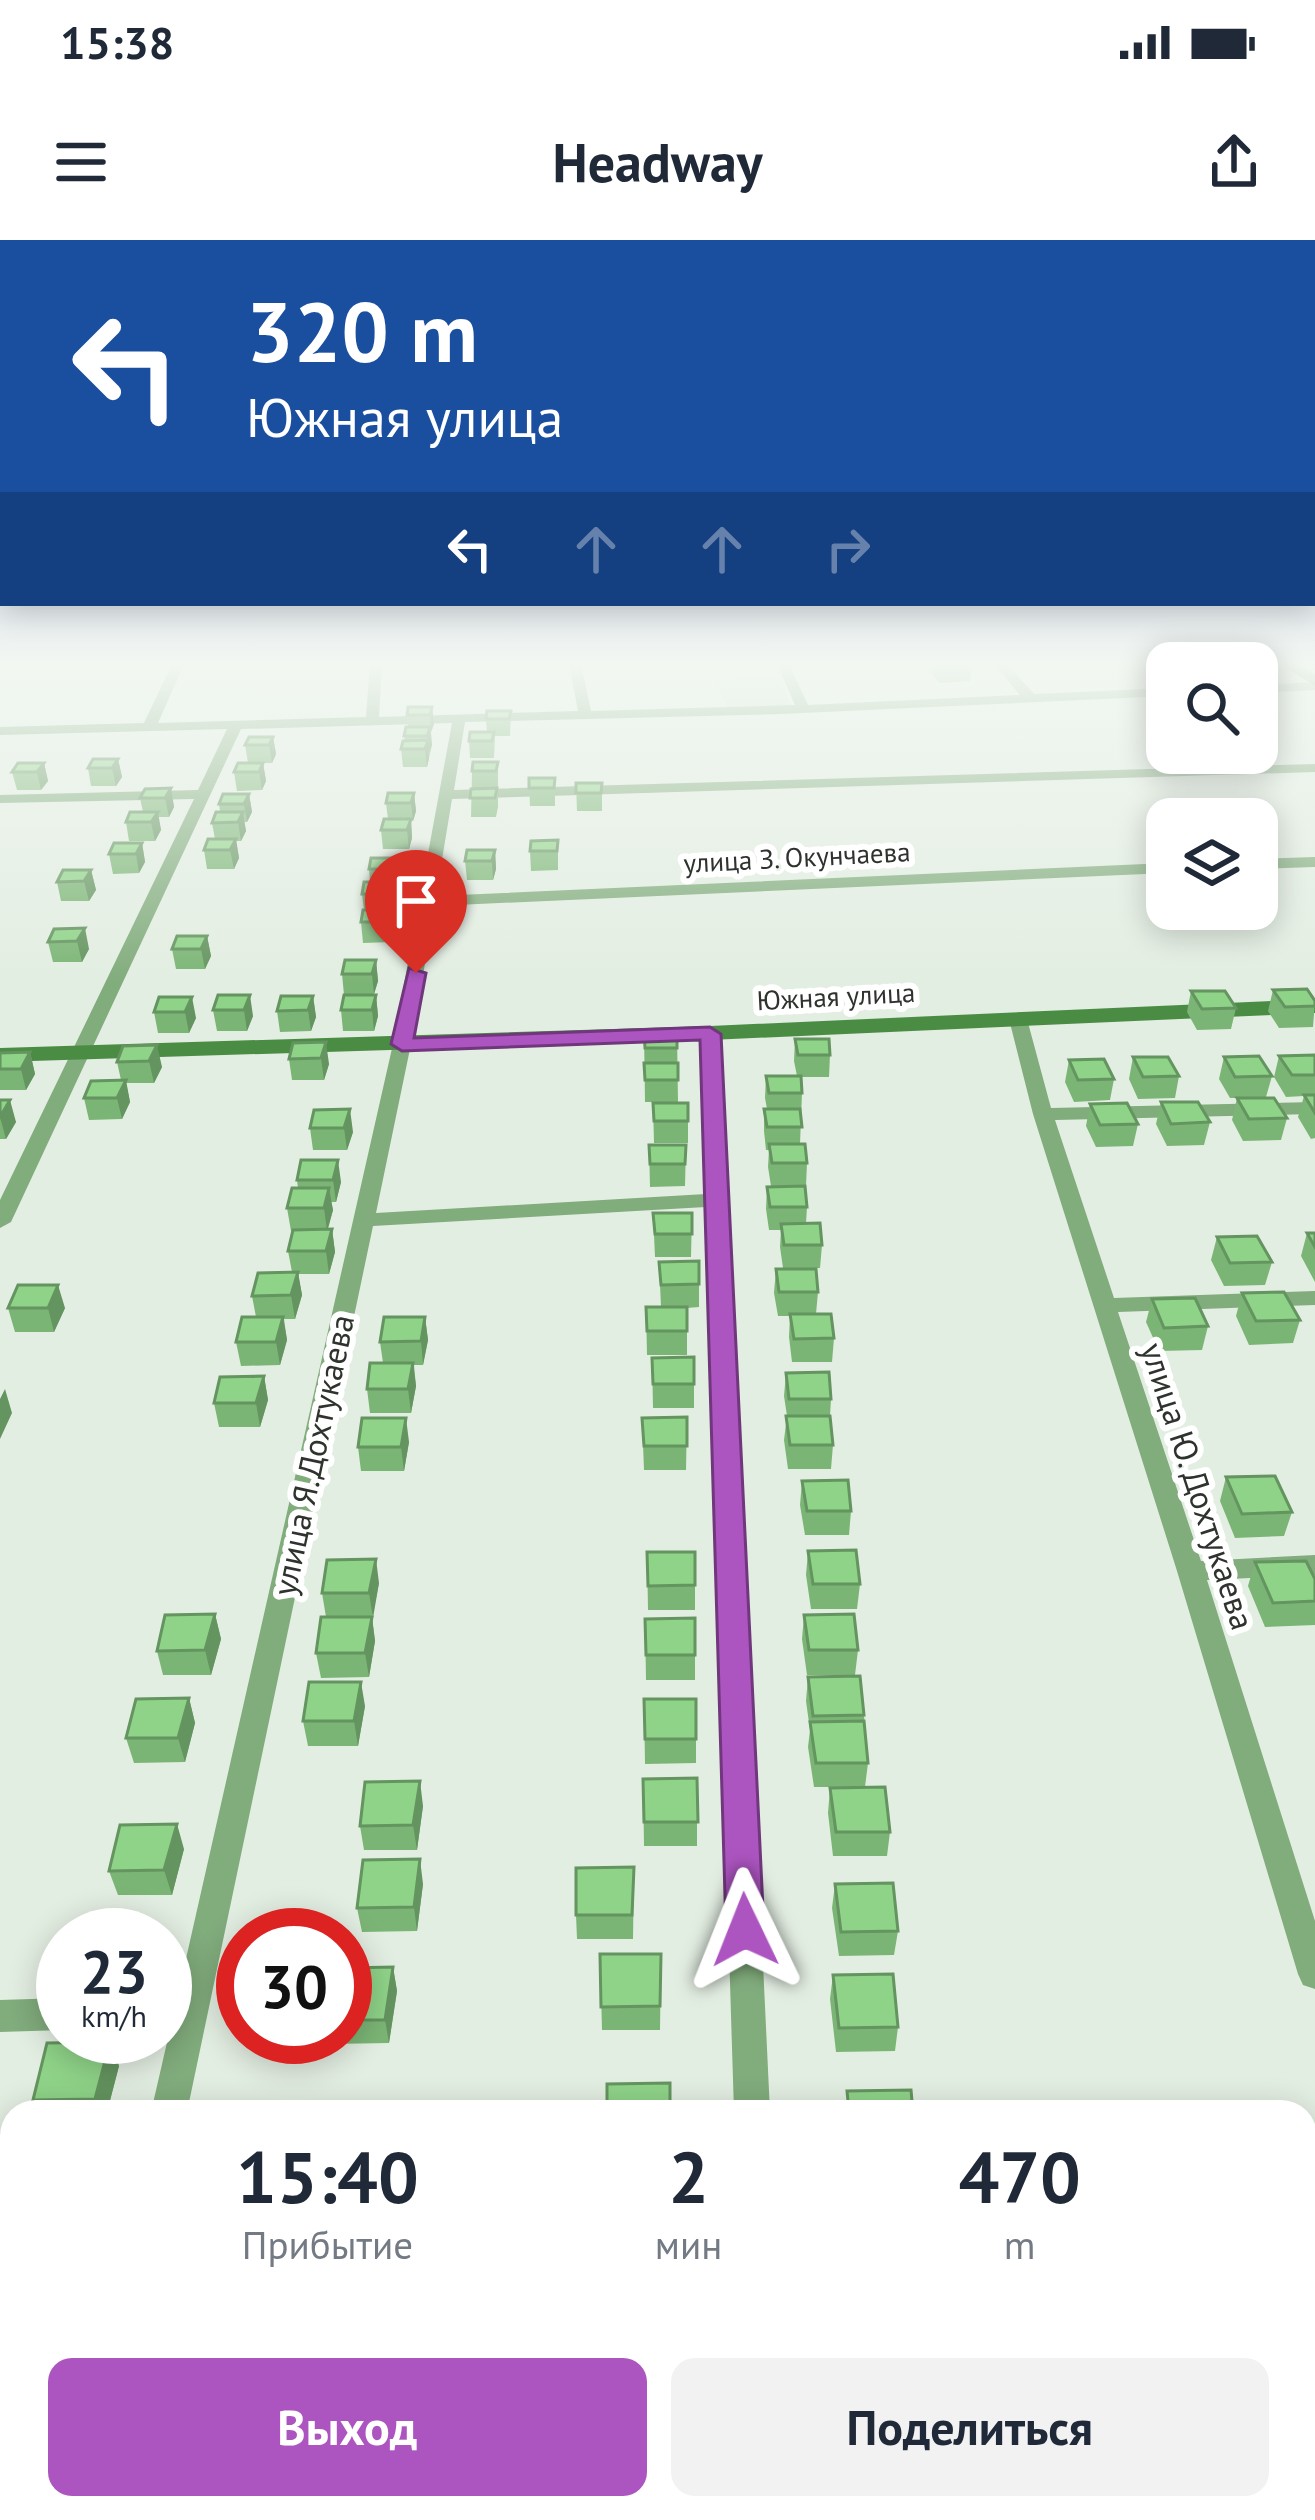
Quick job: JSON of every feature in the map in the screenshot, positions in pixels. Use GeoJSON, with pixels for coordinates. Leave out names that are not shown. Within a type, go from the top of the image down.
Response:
{"type":"FeatureCollection","features":[{"type":"Feature","properties":{"kind":"main road","name":"Южная улица"},"geometry":{"type":"LineString","coordinates":[[0,1055],[710,1034],[1315,1006]]}},
{"type":"Feature","properties":{"kind":"street"},"geometry":{"type":"LineString","coordinates":[[0,1222],[212,770]]}},
{"type":"Feature","properties":{"kind":"street","name":"улица Я.Дохтукаева"},"geometry":{"type":"LineString","coordinates":[[192,1951],[364,1220],[430,901],[452,770]]}},
{"type":"Feature","properties":{"kind":"street"},"geometry":{"type":"LineString","coordinates":[[448,796],[1241,770]]}},
{"type":"Feature","properties":{"kind":"street"},"geometry":{"type":"LineString","coordinates":[[0,799],[200,794]]}},
{"type":"Feature","properties":{"kind":"street"},"geometry":{"type":"LineString","coordinates":[[1278,863],[1315,862]]}},
{"type":"Feature","properties":{"kind":"street","name":"улица З. Окунчаева"},"geometry":{"type":"LineString","coordinates":[[430,901],[1146,869]]}},
{"type":"Feature","properties":{"kind":"street","name":"улица Ю. Дохтукаева"},"geometry":{"type":"LineString","coordinates":[[1018,1019],[1043,1114],[1313,1961]]}},
{"type":"Feature","properties":{"kind":"street"},"geometry":{"type":"LineString","coordinates":[[710,1034],[752,2100]]}},
{"type":"Feature","properties":{"kind":"street"},"geometry":{"type":"LineString","coordinates":[[1043,1114],[1315,1108]]}},
{"type":"Feature","properties":{"kind":"street"},"geometry":{"type":"LineString","coordinates":[[364,1220],[717,1200]]}},
{"type":"Feature","properties":{"kind":"street"},"geometry":{"type":"LineString","coordinates":[[1106,1305],[1315,1298]]}},
{"type":"Feature","properties":{"kind":"street"},"geometry":{"type":"LineString","coordinates":[[1191,1570],[1315,1565]]}},
{"type":"Feature","properties":{"kind":"street"},"geometry":{"type":"LineString","coordinates":[[0,2016],[36,2015]]}},
{"type":"Feature","properties":{"kind":"street","name":"улица Я.Дохтукаева"},"geometry":{"type":"LineString","coordinates":[[171,2100],[174,2064]]}},
{"type":"Feature","properties":{"kind":"building"},"geometry":{"type":"Polygon","coordinates":[[[529,778],[555,778],[554,788],[529,788],[529,778]]]}},
{"type":"Feature","properties":{"kind":"building"},"geometry":{"type":"Polygon","coordinates":[[[576,783],[602,783],[601,793],[576,793],[576,783]]]}},
{"type":"Feature","properties":{"kind":"building"},"geometry":{"type":"Polygon","coordinates":[[[171,788],[165,798],[140,798],[145,789],[171,788]]]}},
{"type":"Feature","properties":{"kind":"building"},"geometry":{"type":"Polygon","coordinates":[[[497,788],[495,798],[470,798],[471,789],[497,788]]]}},
{"type":"Feature","properties":{"kind":"building"},"geometry":{"type":"Polygon","coordinates":[[[388,793],[414,793],[411,803],[386,803],[388,793]]]}},
{"type":"Feature","properties":{"kind":"building"},"geometry":{"type":"Polygon","coordinates":[[[223,794],[249,794],[244,804],[219,804],[223,794]]]}},
{"type":"Feature","properties":{"kind":"building"},"geometry":{"type":"Polygon","coordinates":[[[130,812],[158,812],[151,822],[126,822],[130,812]]]}},
{"type":"Feature","properties":{"kind":"building"},"geometry":{"type":"Polygon","coordinates":[[[216,812],[243,812],[238,822],[212,823],[216,812]]]}},
{"type":"Feature","properties":{"kind":"building"},"geometry":{"type":"Polygon","coordinates":[[[384,819],[411,819],[407,830],[381,830],[384,819]]]}},
{"type":"Feature","properties":{"kind":"building"},"geometry":{"type":"Polygon","coordinates":[[[208,839],[236,839],[230,850],[204,850],[208,839]]]}},
{"type":"Feature","properties":{"kind":"building"},"geometry":{"type":"Polygon","coordinates":[[[558,840],[557,851],[530,851],[531,841],[558,840]]]}},
{"type":"Feature","properties":{"kind":"building"},"geometry":{"type":"Polygon","coordinates":[[[114,843],[142,843],[136,854],[109,854],[114,843]]]}},
{"type":"Feature","properties":{"kind":"building"},"geometry":{"type":"Polygon","coordinates":[[[467,850],[495,850],[492,861],[465,861],[467,850]]]}},
{"type":"Feature","properties":{"kind":"building"},"geometry":{"type":"Polygon","coordinates":[[[371,858],[399,858],[396,869],[369,869],[371,858]]]}},
{"type":"Feature","properties":{"kind":"building"},"geometry":{"type":"Polygon","coordinates":[[[63,870],[91,870],[84,881],[57,882],[63,870]]]}},
{"type":"Feature","properties":{"kind":"building"},"geometry":{"type":"Polygon","coordinates":[[[364,882],[393,882],[390,894],[362,894],[364,882]]]}},
{"type":"Feature","properties":{"kind":"building"},"geometry":{"type":"Polygon","coordinates":[[[363,910],[393,910],[389,922],[361,922],[363,910]]]}},
{"type":"Feature","properties":{"kind":"building"},"geometry":{"type":"Polygon","coordinates":[[[85,928],[77,941],[48,942],[54,929],[85,928]]]}},
{"type":"Feature","properties":{"kind":"building"},"geometry":{"type":"Polygon","coordinates":[[[177,936],[207,936],[201,949],[172,949],[177,936]]]}},
{"type":"Feature","properties":{"kind":"building"},"geometry":{"type":"Polygon","coordinates":[[[345,960],[376,960],[372,974],[342,974],[345,960]]]}},
{"type":"Feature","properties":{"kind":"building"},"geometry":{"type":"Polygon","coordinates":[[[1307,989],[1315,1006],[1285,1007],[1273,990],[1307,989]]]}},
{"type":"Feature","properties":{"kind":"building"},"geometry":{"type":"Polygon","coordinates":[[[1191,991],[1225,991],[1236,1008],[1202,1009],[1191,991]]]}},
{"type":"Feature","properties":{"kind":"building"},"geometry":{"type":"Polygon","coordinates":[[[218,995],[250,995],[244,1010],[213,1010],[218,995]]]}},
{"type":"Feature","properties":{"kind":"building"},"geometry":{"type":"Polygon","coordinates":[[[344,995],[376,995],[372,1010],[341,1010],[344,995]]]}},
{"type":"Feature","properties":{"kind":"building"},"geometry":{"type":"Polygon","coordinates":[[[281,996],[313,996],[308,1010],[277,1011],[281,996]]]}},
{"type":"Feature","properties":{"kind":"building"},"geometry":{"type":"Polygon","coordinates":[[[159,997],[192,997],[185,1012],[154,1012],[159,997]]]}},
{"type":"Feature","properties":{"kind":"building"},"geometry":{"type":"Polygon","coordinates":[[[644,1032],[677,1032],[677,1048],[645,1048],[644,1032]]]}},
{"type":"Feature","properties":{"kind":"building"},"geometry":{"type":"Polygon","coordinates":[[[795,1039],[829,1039],[830,1055],[798,1055],[795,1039]]]}},
{"type":"Feature","properties":{"kind":"building"},"geometry":{"type":"Polygon","coordinates":[[[326,1042],[321,1058],[289,1059],[293,1043],[326,1042]]]}},
{"type":"Feature","properties":{"kind":"building"},"geometry":{"type":"Polygon","coordinates":[[[157,1045],[149,1061],[117,1062],[123,1046],[157,1045]]]}},
{"type":"Feature","properties":{"kind":"building"},"geometry":{"type":"Polygon","coordinates":[[[30,1052],[21,1069],[0,1069],[0,1053],[30,1052]]]}},
{"type":"Feature","properties":{"kind":"building"},"geometry":{"type":"Polygon","coordinates":[[[1315,1055],[1315,1075],[1292,1075],[1279,1056],[1315,1055]]]}},
{"type":"Feature","properties":{"kind":"building"},"geometry":{"type":"Polygon","coordinates":[[[1259,1056],[1272,1076],[1235,1077],[1224,1057],[1259,1056]]]}},
{"type":"Feature","properties":{"kind":"building"},"geometry":{"type":"Polygon","coordinates":[[[1133,1057],[1168,1057],[1179,1076],[1143,1077],[1133,1057]]]}},
{"type":"Feature","properties":{"kind":"building"},"geometry":{"type":"Polygon","coordinates":[[[1104,1059],[1114,1079],[1078,1080],[1069,1060],[1104,1059]]]}},
{"type":"Feature","properties":{"kind":"building"},"geometry":{"type":"Polygon","coordinates":[[[644,1063],[678,1063],[678,1080],[645,1080],[644,1063]]]}},
{"type":"Feature","properties":{"kind":"building"},"geometry":{"type":"Polygon","coordinates":[[[766,1076],[801,1076],[802,1093],[769,1093],[766,1076]]]}},
{"type":"Feature","properties":{"kind":"building"},"geometry":{"type":"Polygon","coordinates":[[[126,1080],[117,1098],[84,1098],[91,1081],[126,1080]]]}},
{"type":"Feature","properties":{"kind":"building"},"geometry":{"type":"Polygon","coordinates":[[[1304,1095],[1315,1095],[1315,1113],[1304,1095]]]}},
{"type":"Feature","properties":{"kind":"building"},"geometry":{"type":"Polygon","coordinates":[[[1237,1098],[1274,1098],[1287,1118],[1249,1119],[1237,1098]]]}},
{"type":"Feature","properties":{"kind":"building"},"geometry":{"type":"Polygon","coordinates":[[[1161,1102],[1198,1102],[1210,1122],[1171,1124],[1161,1102]]]}},
{"type":"Feature","properties":{"kind":"building"},"geometry":{"type":"Polygon","coordinates":[[[653,1103],[688,1103],[688,1121],[654,1121],[653,1103]]]}},
{"type":"Feature","properties":{"kind":"building"},"geometry":{"type":"Polygon","coordinates":[[[1127,1103],[1138,1124],[1100,1125],[1090,1104],[1127,1103]]]}},
{"type":"Feature","properties":{"kind":"building"},"geometry":{"type":"Polygon","coordinates":[[[350,1109],[344,1128],[310,1128],[314,1110],[350,1109]]]}},
{"type":"Feature","properties":{"kind":"building"},"geometry":{"type":"Polygon","coordinates":[[[764,1109],[800,1109],[802,1127],[767,1127],[764,1109]]]}},
{"type":"Feature","properties":{"kind":"building"},"geometry":{"type":"Polygon","coordinates":[[[769,1144],[805,1144],[807,1163],[772,1163],[769,1144]]]}},
{"type":"Feature","properties":{"kind":"building"},"geometry":{"type":"Polygon","coordinates":[[[649,1145],[686,1145],[685,1164],[650,1164],[649,1145]]]}},
{"type":"Feature","properties":{"kind":"building"},"geometry":{"type":"Polygon","coordinates":[[[301,1160],[338,1160],[333,1180],[297,1180],[301,1160]]]}},
{"type":"Feature","properties":{"kind":"building"},"geometry":{"type":"Polygon","coordinates":[[[805,1186],[807,1207],[770,1207],[767,1187],[805,1186]]]}},
{"type":"Feature","properties":{"kind":"building"},"geometry":{"type":"Polygon","coordinates":[[[292,1188],[329,1188],[324,1208],[287,1208],[292,1188]]]}},
{"type":"Feature","properties":{"kind":"building"},"geometry":{"type":"Polygon","coordinates":[[[653,1213],[692,1213],[692,1234],[655,1234],[653,1213]]]}},
{"type":"Feature","properties":{"kind":"building"},"geometry":{"type":"Polygon","coordinates":[[[820,1223],[822,1245],[784,1245],[781,1224],[820,1223]]]}},
{"type":"Feature","properties":{"kind":"building"},"geometry":{"type":"Polygon","coordinates":[[[332,1229],[326,1251],[288,1251],[293,1230],[332,1229]]]}},
{"type":"Feature","properties":{"kind":"building"},"geometry":{"type":"Polygon","coordinates":[[[1257,1236],[1272,1262],[1230,1263],[1217,1237],[1257,1236]]]}},
{"type":"Feature","properties":{"kind":"building"},"geometry":{"type":"Polygon","coordinates":[[[699,1261],[699,1284],[661,1285],[659,1262],[699,1261]]]}},
{"type":"Feature","properties":{"kind":"building"},"geometry":{"type":"Polygon","coordinates":[[[776,1269],[816,1269],[818,1292],[779,1292],[776,1269]]]}},
{"type":"Feature","properties":{"kind":"building"},"geometry":{"type":"Polygon","coordinates":[[[298,1272],[291,1295],[252,1296],[258,1273],[298,1272]]]}},
{"type":"Feature","properties":{"kind":"building"},"geometry":{"type":"Polygon","coordinates":[[[18,1285],[58,1285],[48,1308],[8,1308],[18,1285]]]}},
{"type":"Feature","properties":{"kind":"building"},"geometry":{"type":"Polygon","coordinates":[[[1284,1292],[1300,1320],[1256,1321],[1242,1293],[1284,1292]]]}},
{"type":"Feature","properties":{"kind":"building"},"geometry":{"type":"Polygon","coordinates":[[[1195,1298],[1208,1326],[1164,1328],[1152,1299],[1195,1298]]]}},
{"type":"Feature","properties":{"kind":"building"},"geometry":{"type":"Polygon","coordinates":[[[646,1307],[687,1307],[687,1331],[647,1331],[646,1307]]]}},
{"type":"Feature","properties":{"kind":"building"},"geometry":{"type":"Polygon","coordinates":[[[790,1314],[831,1314],[834,1338],[794,1339],[790,1314]]]}},
{"type":"Feature","properties":{"kind":"building"},"geometry":{"type":"Polygon","coordinates":[[[242,1317],[283,1317],[276,1342],[236,1342],[242,1317]]]}},
{"type":"Feature","properties":{"kind":"building"},"geometry":{"type":"Polygon","coordinates":[[[384,1317],[425,1317],[421,1341],[380,1342],[384,1317]]]}},
{"type":"Feature","properties":{"kind":"building"},"geometry":{"type":"Polygon","coordinates":[[[694,1357],[694,1384],[653,1384],[652,1358],[694,1357]]]}},
{"type":"Feature","properties":{"kind":"building"},"geometry":{"type":"Polygon","coordinates":[[[370,1363],[413,1363],[408,1389],[367,1389],[370,1363]]]}},
{"type":"Feature","properties":{"kind":"building"},"geometry":{"type":"Polygon","coordinates":[[[829,1372],[831,1399],[789,1399],[786,1373],[829,1372]]]}},
{"type":"Feature","properties":{"kind":"building"},"geometry":{"type":"Polygon","coordinates":[[[264,1376],[256,1403],[214,1403],[220,1377],[264,1376]]]}},
{"type":"Feature","properties":{"kind":"building"},"geometry":{"type":"Polygon","coordinates":[[[786,1416],[830,1416],[833,1445],[790,1445],[786,1416]]]}},
{"type":"Feature","properties":{"kind":"building"},"geometry":{"type":"Polygon","coordinates":[[[687,1417],[687,1446],[644,1446],[642,1418],[687,1417]]]}},
{"type":"Feature","properties":{"kind":"building"},"geometry":{"type":"Polygon","coordinates":[[[362,1418],[406,1418],[401,1447],[358,1447],[362,1418]]]}},
{"type":"Feature","properties":{"kind":"building"},"geometry":{"type":"Polygon","coordinates":[[[1275,1476],[1292,1512],[1242,1514],[1226,1477],[1275,1476]]]}},
{"type":"Feature","properties":{"kind":"building"},"geometry":{"type":"Polygon","coordinates":[[[848,1480],[851,1511],[807,1511],[802,1481],[848,1480]]]}},
{"type":"Feature","properties":{"kind":"building"},"geometry":{"type":"Polygon","coordinates":[[[856,1550],[860,1584],[813,1584],[808,1551],[856,1550]]]}},
{"type":"Feature","properties":{"kind":"building"},"geometry":{"type":"Polygon","coordinates":[[[647,1552],[695,1552],[695,1585],[648,1586],[647,1552]]]}},
{"type":"Feature","properties":{"kind":"building"},"geometry":{"type":"Polygon","coordinates":[[[376,1559],[369,1593],[322,1593],[327,1560],[376,1559]]]}},
{"type":"Feature","properties":{"kind":"building"},"geometry":{"type":"Polygon","coordinates":[[[1306,1561],[1315,1579],[1315,1601],[1273,1603],[1255,1562],[1306,1561]]]}},
{"type":"Feature","properties":{"kind":"building"},"geometry":{"type":"Polygon","coordinates":[[[215,1614],[205,1650],[157,1651],[165,1615],[215,1614]]]}},
{"type":"Feature","properties":{"kind":"building"},"geometry":{"type":"Polygon","coordinates":[[[854,1614],[858,1650],[809,1650],[804,1615],[854,1614]]]}},
{"type":"Feature","properties":{"kind":"building"},"geometry":{"type":"Polygon","coordinates":[[[321,1617],[372,1617],[365,1653],[316,1653],[321,1617]]]}},
{"type":"Feature","properties":{"kind":"building"},"geometry":{"type":"Polygon","coordinates":[[[695,1618],[695,1655],[646,1655],[645,1619],[695,1618]]]}},
{"type":"Feature","properties":{"kind":"building"},"geometry":{"type":"Polygon","coordinates":[[[860,1676],[864,1715],[813,1716],[808,1677],[860,1676]]]}},
{"type":"Feature","properties":{"kind":"building"},"geometry":{"type":"Polygon","coordinates":[[[309,1682],[361,1682],[354,1721],[303,1721],[309,1682]]]}},
{"type":"Feature","properties":{"kind":"building"},"geometry":{"type":"Polygon","coordinates":[[[189,1698],[178,1738],[126,1738],[136,1699],[189,1698]]]}},
{"type":"Feature","properties":{"kind":"building"},"geometry":{"type":"Polygon","coordinates":[[[644,1699],[696,1699],[696,1739],[645,1739],[644,1699]]]}},
{"type":"Feature","properties":{"kind":"building"},"geometry":{"type":"Polygon","coordinates":[[[864,1721],[868,1763],[816,1763],[810,1722],[864,1721]]]}},
{"type":"Feature","properties":{"kind":"building"},"geometry":{"type":"Polygon","coordinates":[[[697,1778],[698,1822],[644,1822],[643,1779],[697,1778]]]}},
{"type":"Feature","properties":{"kind":"building"},"geometry":{"type":"Polygon","coordinates":[[[420,1781],[413,1825],[360,1826],[365,1782],[420,1781]]]}},
{"type":"Feature","properties":{"kind":"building"},"geometry":{"type":"Polygon","coordinates":[[[885,1787],[890,1832],[836,1832],[830,1788],[885,1787]]]}},
{"type":"Feature","properties":{"kind":"building"},"geometry":{"type":"Polygon","coordinates":[[[177,1824],[164,1870],[109,1871],[120,1825],[177,1824]]]}},
{"type":"Feature","properties":{"kind":"building"},"geometry":{"type":"Polygon","coordinates":[[[420,1859],[414,1907],[357,1908],[363,1860],[420,1859]]]}},
{"type":"Feature","properties":{"kind":"building"},"geometry":{"type":"Polygon","coordinates":[[[634,1867],[632,1915],[576,1915],[576,1868],[634,1867]]]}},
{"type":"Feature","properties":{"kind":"building"},"geometry":{"type":"Polygon","coordinates":[[[893,1883],[898,1931],[841,1932],[835,1884],[893,1883]]]}},
{"type":"Feature","properties":{"kind":"building"},"geometry":{"type":"Polygon","coordinates":[[[600,1954],[661,1954],[660,2006],[601,2007],[600,1954]]]}},
{"type":"Feature","properties":{"kind":"building"},"geometry":{"type":"Polygon","coordinates":[[[372,1967],[393,1967],[385,2020],[372,2020],[372,1967]]]}},
{"type":"Feature","properties":{"kind":"building"},"geometry":{"type":"Polygon","coordinates":[[[893,1974],[898,2027],[839,2028],[833,1975],[893,1974]]]}},
{"type":"Feature","properties":{"kind":"building"},"geometry":{"type":"Polygon","coordinates":[[[42,2064],[104,2064],[95,2099],[33,2100],[42,2064]]]}},
{"type":"Feature","properties":{"kind":"building"},"geometry":{"type":"Polygon","coordinates":[[[670,2083],[670,2100],[607,2100],[607,2084],[670,2083]]]}},
{"type":"Feature","properties":{"kind":"building"},"geometry":{"type":"Polygon","coordinates":[[[911,2090],[912,2100],[848,2100],[847,2091],[911,2090]]]}},
{"type":"Feature","properties":{"kind":"route"},"geometry":{"type":"LineString","coordinates":[[416,973],[402,1044],[710,1034],[745,1930]]}}]}
